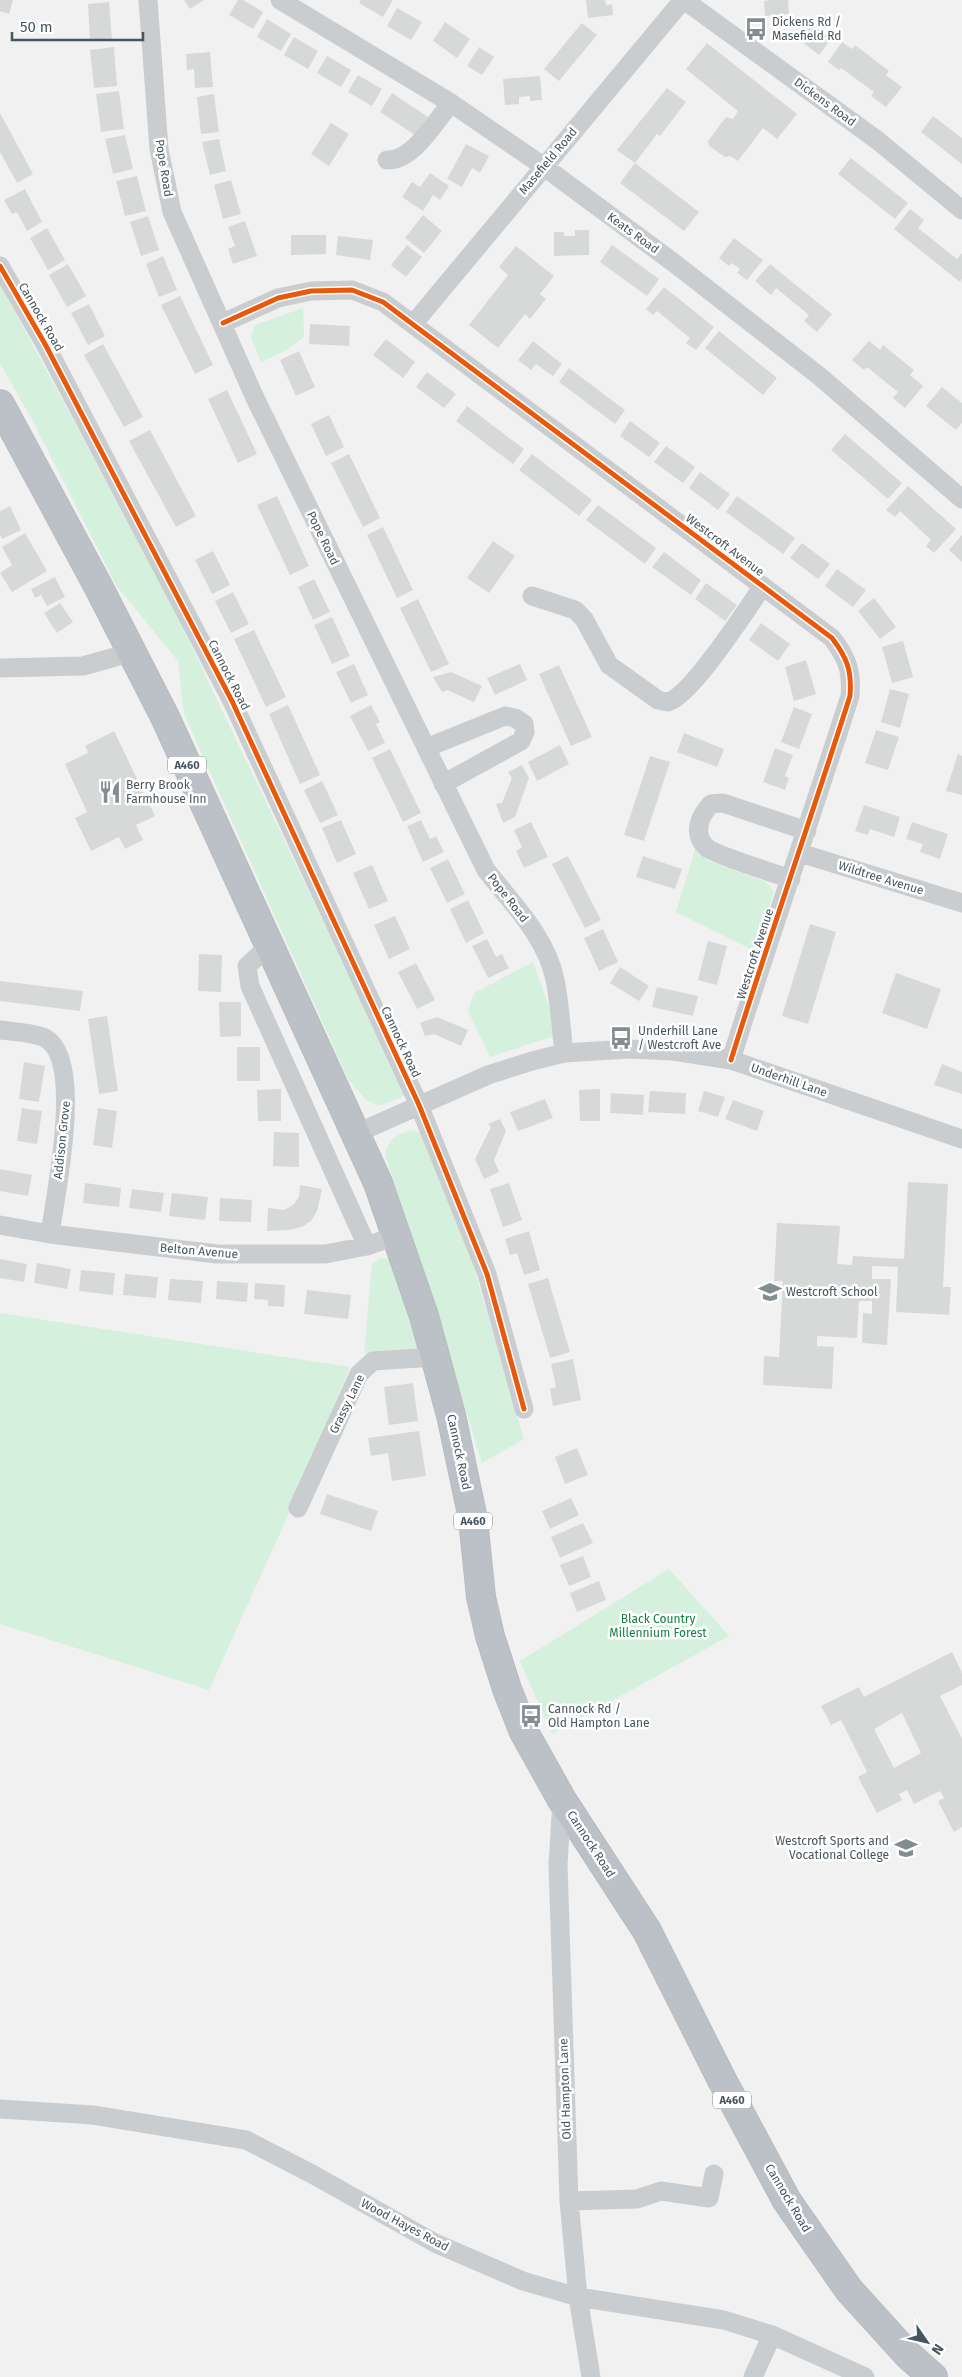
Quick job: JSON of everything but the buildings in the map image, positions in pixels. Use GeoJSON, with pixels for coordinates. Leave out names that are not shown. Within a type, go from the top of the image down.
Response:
{"type":"FeatureCollection","features":[{"type":"Feature","properties":{"kind":"highway","name":"Cannock Road"},"geometry":{"type":"LineString","coordinates":[[0,404],[133,652],[165,717],[378,1183],[398,1235],[435,1357],[464,1470],[473,1520],[481,1597],[490,1636],[507,1689],[524,1732],[562,1800],[647,1931],[722,2080],[787,2201],[849,2290],[908,2355],[933,2377]]}},
{"type":"Feature","properties":{"kind":"street","name":"Pope Road"},"geometry":{"type":"LineString","coordinates":[[148,0],[160,149],[172,212],[255,398],[486,870],[535,933],[547,958],[555,979],[564,1053]]}},
{"type":"Feature","properties":{"kind":"street","name":"Keats Road"},"geometry":{"type":"LineString","coordinates":[[280,0],[451,103],[543,166],[674,263],[818,375],[962,499]]}},
{"type":"Feature","properties":{"kind":"street","name":"Masefield Road"},"geometry":{"type":"LineString","coordinates":[[414,323],[543,166],[684,0]]}},
{"type":"Feature","properties":{"kind":"street","name":"Dickens Road"},"geometry":{"type":"LineString","coordinates":[[684,0],[877,140],[962,210]]}},
{"type":"Feature","properties":{"kind":"street"},"geometry":{"type":"LineString","coordinates":[[387,160],[396,160],[412,152],[451,103]]}},
{"type":"Feature","properties":{"kind":"street","name":"Cannock Road"},"geometry":{"type":"LineString","coordinates":[[0,266],[45,344],[232,701],[420,1105],[487,1274],[524,1409]]}},
{"type":"Feature","properties":{"kind":"street","name":"Westcroft Avenue"},"geometry":{"type":"LineString","coordinates":[[223,323],[278,298],[311,292],[352,290],[383,302],[414,323],[832,638],[841,650],[852,677],[850,696],[800,853],[763,957],[731,1060]]}},
{"type":"Feature","properties":{"kind":"street"},"geometry":{"type":"LineString","coordinates":[[532,596],[575,610],[584,619],[609,665],[658,700],[668,702],[680,694],[702,670],[763,586]]}},
{"type":"Feature","properties":{"kind":"street"},"geometry":{"type":"LineString","coordinates":[[0,668],[84,666],[133,652]]}},
{"type":"Feature","properties":{"kind":"street"},"geometry":{"type":"LineString","coordinates":[[426,748],[505,716],[515,718],[524,724],[525,732],[521,741],[443,784]]}},
{"type":"Feature","properties":{"kind":"street"},"geometry":{"type":"LineString","coordinates":[[791,879],[708,849],[699,837],[699,824],[703,812],[711,804],[723,802],[807,831]]}},
{"type":"Feature","properties":{"kind":"street","name":"Wildtree Avenue"},"geometry":{"type":"LineString","coordinates":[[800,853],[962,903]]}},
{"type":"Feature","properties":{"kind":"street"},"geometry":{"type":"LineString","coordinates":[[269,946],[247,966],[250,986],[368,1246]]}},
{"type":"Feature","properties":{"kind":"street","name":"Addison Grove"},"geometry":{"type":"LineString","coordinates":[[0,1030],[45,1038],[60,1056],[66,1092],[66,1120],[50,1234]]}},
{"type":"Feature","properties":{"kind":"street","name":"Underhill Lane"},"geometry":{"type":"LineString","coordinates":[[355,1134],[488,1075],[532,1060],[564,1053],[638,1049],[673,1051],[731,1060],[962,1139]]}},
{"type":"Feature","properties":{"kind":"street","name":"Belton Avenue"},"geometry":{"type":"LineString","coordinates":[[0,1225],[50,1234],[217,1254],[325,1254],[368,1246],[398,1235]]}},
{"type":"Feature","properties":{"kind":"street","name":"Grassy Lane"},"geometry":{"type":"LineString","coordinates":[[298,1508],[359,1374],[373,1361],[435,1357]]}},
{"type":"Feature","properties":{"kind":"street","name":"Old Hampton Lane"},"geometry":{"type":"LineString","coordinates":[[562,1800],[558,1864],[569,2201],[578,2297],[591,2377]]}},
{"type":"Feature","properties":{"kind":"street","name":"Wood Hayes Road"},"geometry":{"type":"LineString","coordinates":[[0,2109],[93,2115],[246,2140],[312,2174],[435,2243],[522,2281],[578,2297],[724,2320],[772,2334],[866,2377]]}},
{"type":"Feature","properties":{"kind":"street"},"geometry":{"type":"LineString","coordinates":[[569,2201],[637,2200],[661,2191],[709,2198],[714,2174]]}},
{"type":"Feature","properties":{"kind":"street"},"geometry":{"type":"LineString","coordinates":[[753,2377],[772,2334]]}},
{"type":"Feature","properties":{"kind":"green space"},"geometry":{"type":"Polygon","coordinates":[[[0,284],[165,591],[402,1086],[405,1096],[378,1106],[366,1100],[348,1079],[184,714],[178,661],[116,585],[37,429],[0,363],[0,284]]]}},
{"type":"Feature","properties":{"kind":"green space"},"geometry":{"type":"Polygon","coordinates":[[[303,308],[304,337],[285,351],[261,362],[251,337],[255,325],[303,308]]]}},
{"type":"Feature","properties":{"kind":"green space"},"geometry":{"type":"Polygon","coordinates":[[[696,846],[706,860],[766,882],[774,892],[755,951],[676,912],[696,846]]]}},
{"type":"Feature","properties":{"kind":"green space"},"geometry":{"type":"Polygon","coordinates":[[[533,962],[555,1023],[554,1036],[490,1057],[468,1011],[474,993],[533,962]]]}},
{"type":"Feature","properties":{"kind":"green space"},"geometry":{"type":"Polygon","coordinates":[[[411,1130],[423,1134],[467,1244],[524,1439],[482,1463],[385,1155],[388,1145],[394,1138],[411,1130]]]}},
{"type":"Feature","properties":{"kind":"green space"},"geometry":{"type":"Polygon","coordinates":[[[381,1258],[394,1260],[421,1349],[364,1353],[372,1264],[381,1258]]]}},
{"type":"Feature","properties":{"kind":"green space"},"geometry":{"type":"Polygon","coordinates":[[[0,1313],[350,1367],[289,1513],[209,1690],[0,1624],[0,1313]]]}},
{"type":"Feature","properties":{"kind":"green space","name":"Black Country Millennium Forest"},"geometry":{"type":"Polygon","coordinates":[[[669,1569],[729,1636],[552,1734],[520,1661],[669,1569]]]}},
{"type":"Feature","properties":{"kind":"cycle path"},"geometry":{"type":"LineString","coordinates":[[0,266],[45,344],[232,701],[419,1105],[487,1274],[524,1409]]}},
{"type":"Feature","properties":{"kind":"cycle path"},"geometry":{"type":"LineString","coordinates":[[223,323],[278,298],[311,291],[352,290],[383,302],[832,638],[837,645],[845,658],[849,671],[850,696],[731,1060]]}},
{"type":"Feature","properties":{"kind":"place","name":"Dickens Rd / Masefield Rd"},"geometry":{"type":"Point","coordinates":[756,29]}},
{"type":"Feature","properties":{"kind":"place","name":"Berry Brook Farmhouse Inn"},"geometry":{"type":"Point","coordinates":[110,792]}},
{"type":"Feature","properties":{"kind":"place","name":"Underhill Lane / Westcroft Ave"},"geometry":{"type":"Point","coordinates":[621,1038]}},
{"type":"Feature","properties":{"kind":"place","name":"Westcroft School"},"geometry":{"type":"Point","coordinates":[770,1292]}},
{"type":"Feature","properties":{"kind":"place","name":"Cannock Rd / Old Hampton Lane"},"geometry":{"type":"Point","coordinates":[531,1716]}},
{"type":"Feature","properties":{"kind":"place","name":"Westcroft Sports and Vocational College"},"geometry":{"type":"Point","coordinates":[906,1848]}}]}
